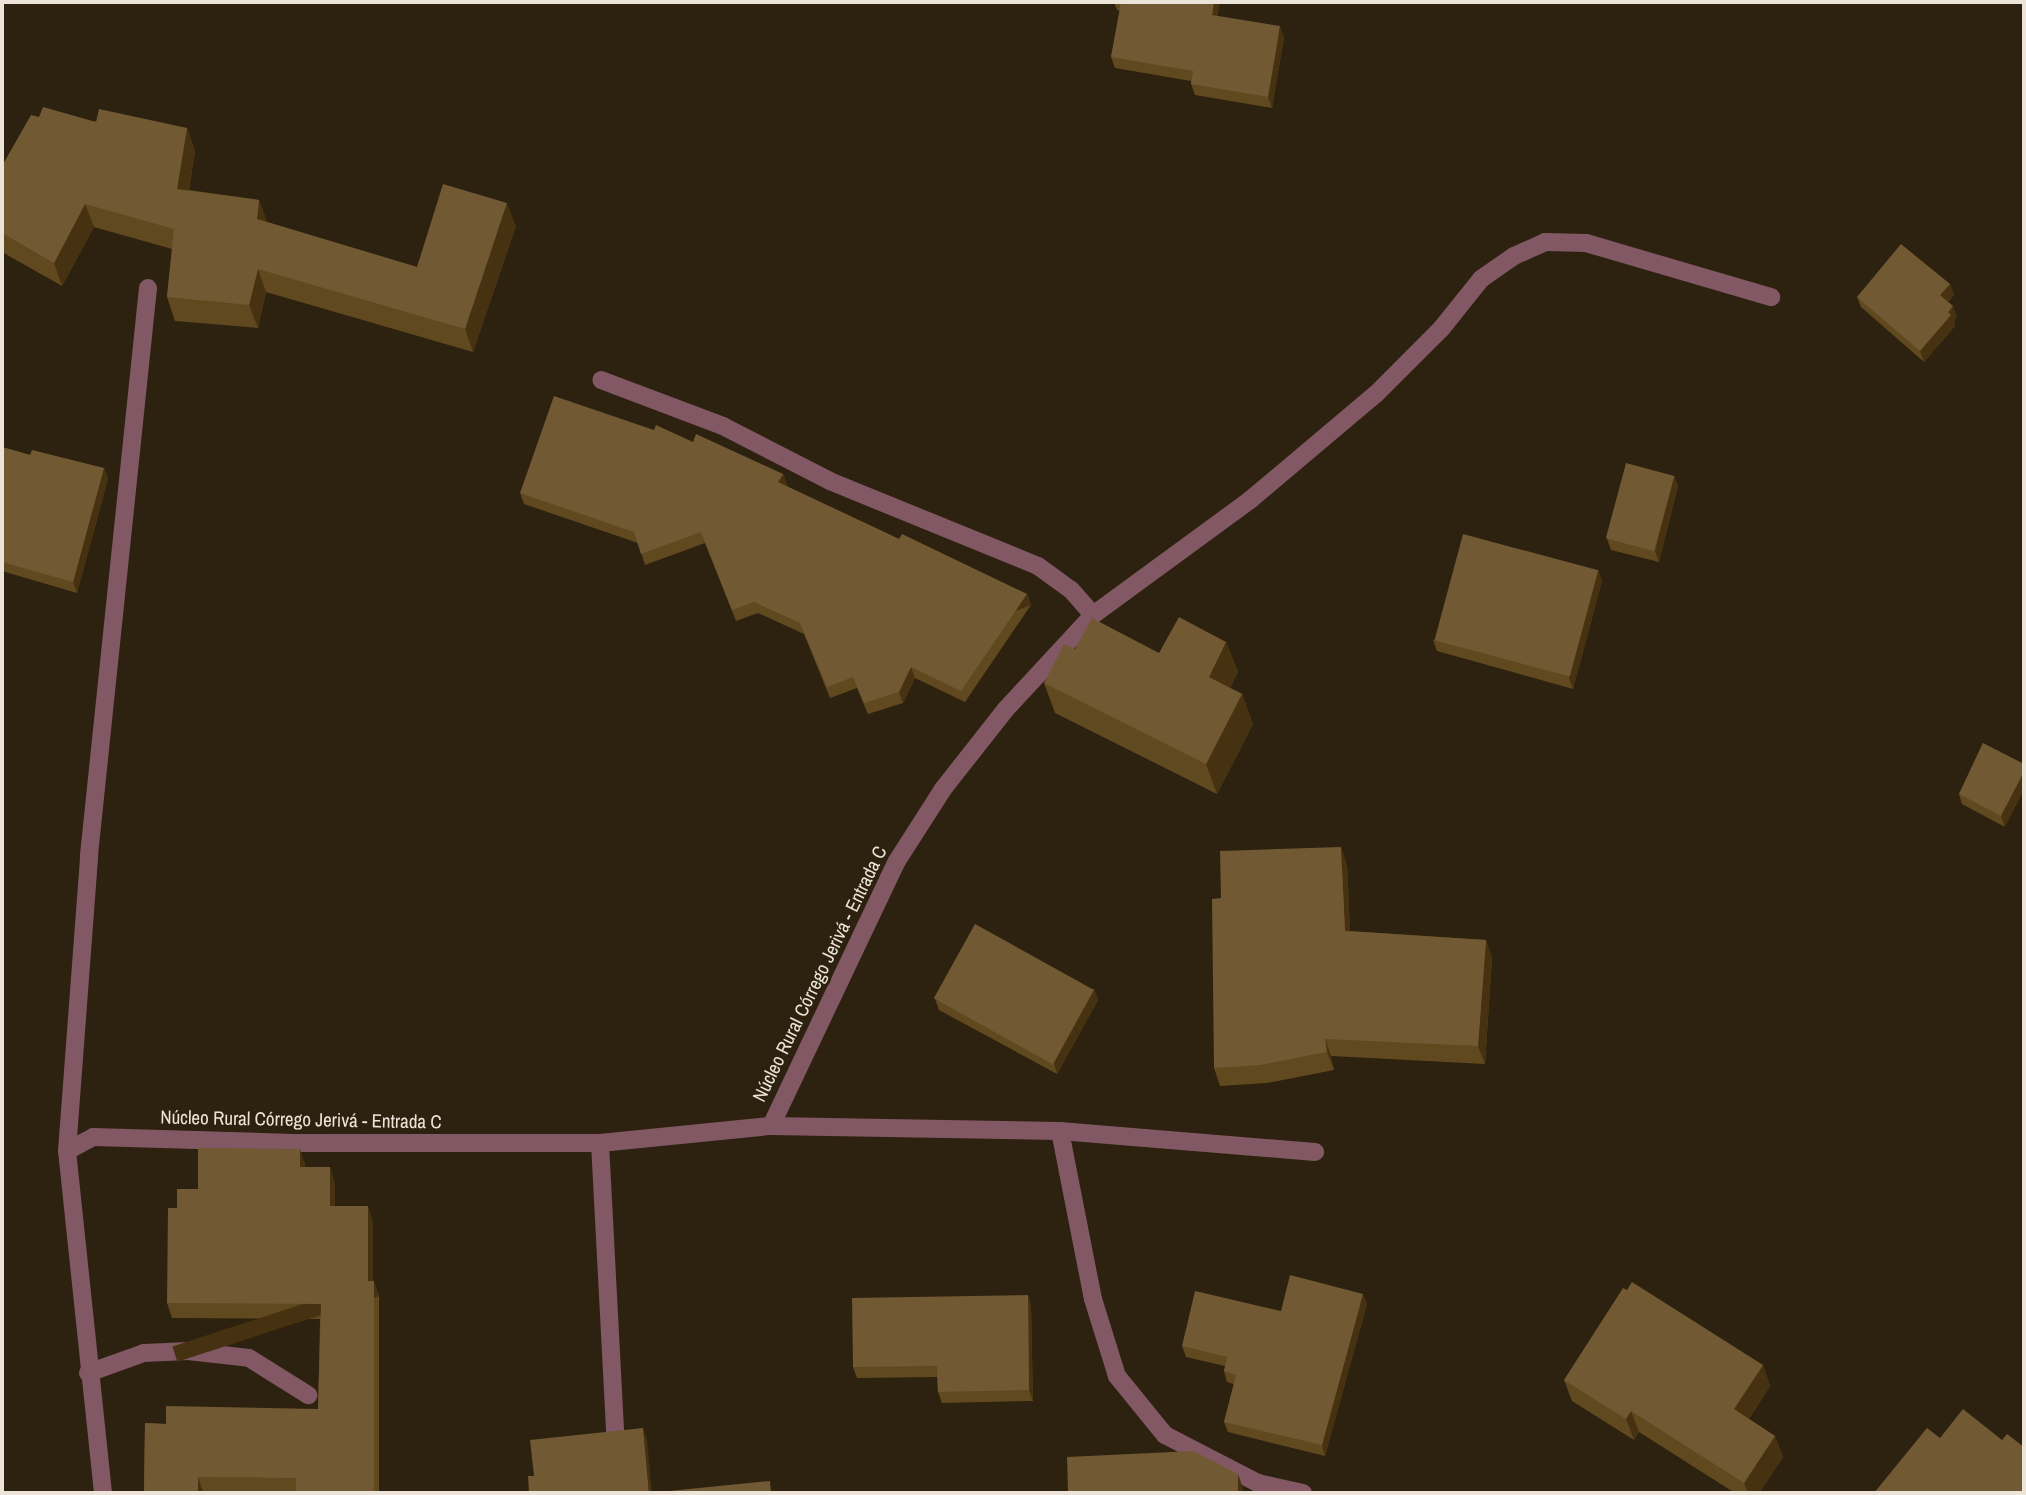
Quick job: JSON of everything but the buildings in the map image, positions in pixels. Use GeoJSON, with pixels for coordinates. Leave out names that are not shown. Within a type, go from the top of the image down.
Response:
{"type":"FeatureCollection","features":[{"type":"Feature","properties":{"kind":"street","name":"Núcleo Rural Córrego Jerivá - Entrada C"},"geometry":{"type":"LineString","coordinates":[[68,1151],[93,1137],[300,1143],[600,1143],[771,1126],[903,850],[943,789],[1006,709],[1093,615],[1250,500],[1376,394],[1441,329],[1481,279],[1514,256],[1545,242],[1586,243],[1771,297]]}},
{"type":"Feature","properties":{"kind":"street"},"geometry":{"type":"LineString","coordinates":[[103,1493],[88,1373],[68,1151],[89,855],[148,288]]}},
{"type":"Feature","properties":{"kind":"street"},"geometry":{"type":"LineString","coordinates":[[601,380],[723,426],[831,481],[1038,566],[1071,590],[1093,615]]}},
{"type":"Feature","properties":{"kind":"street"},"geometry":{"type":"LineString","coordinates":[[771,1126],[1060,1131],[1315,1152]]}},
{"type":"Feature","properties":{"kind":"street"},"geometry":{"type":"LineString","coordinates":[[1060,1131],[1093,1299],[1117,1376],[1165,1435],[1258,1483],[1303,1493]]}},
{"type":"Feature","properties":{"kind":"street"},"geometry":{"type":"LineString","coordinates":[[600,1143],[615,1433]]}},
{"type":"Feature","properties":{"kind":"street"},"geometry":{"type":"LineString","coordinates":[[88,1373],[144,1353],[188,1351],[249,1358],[308,1395]]}}]}
